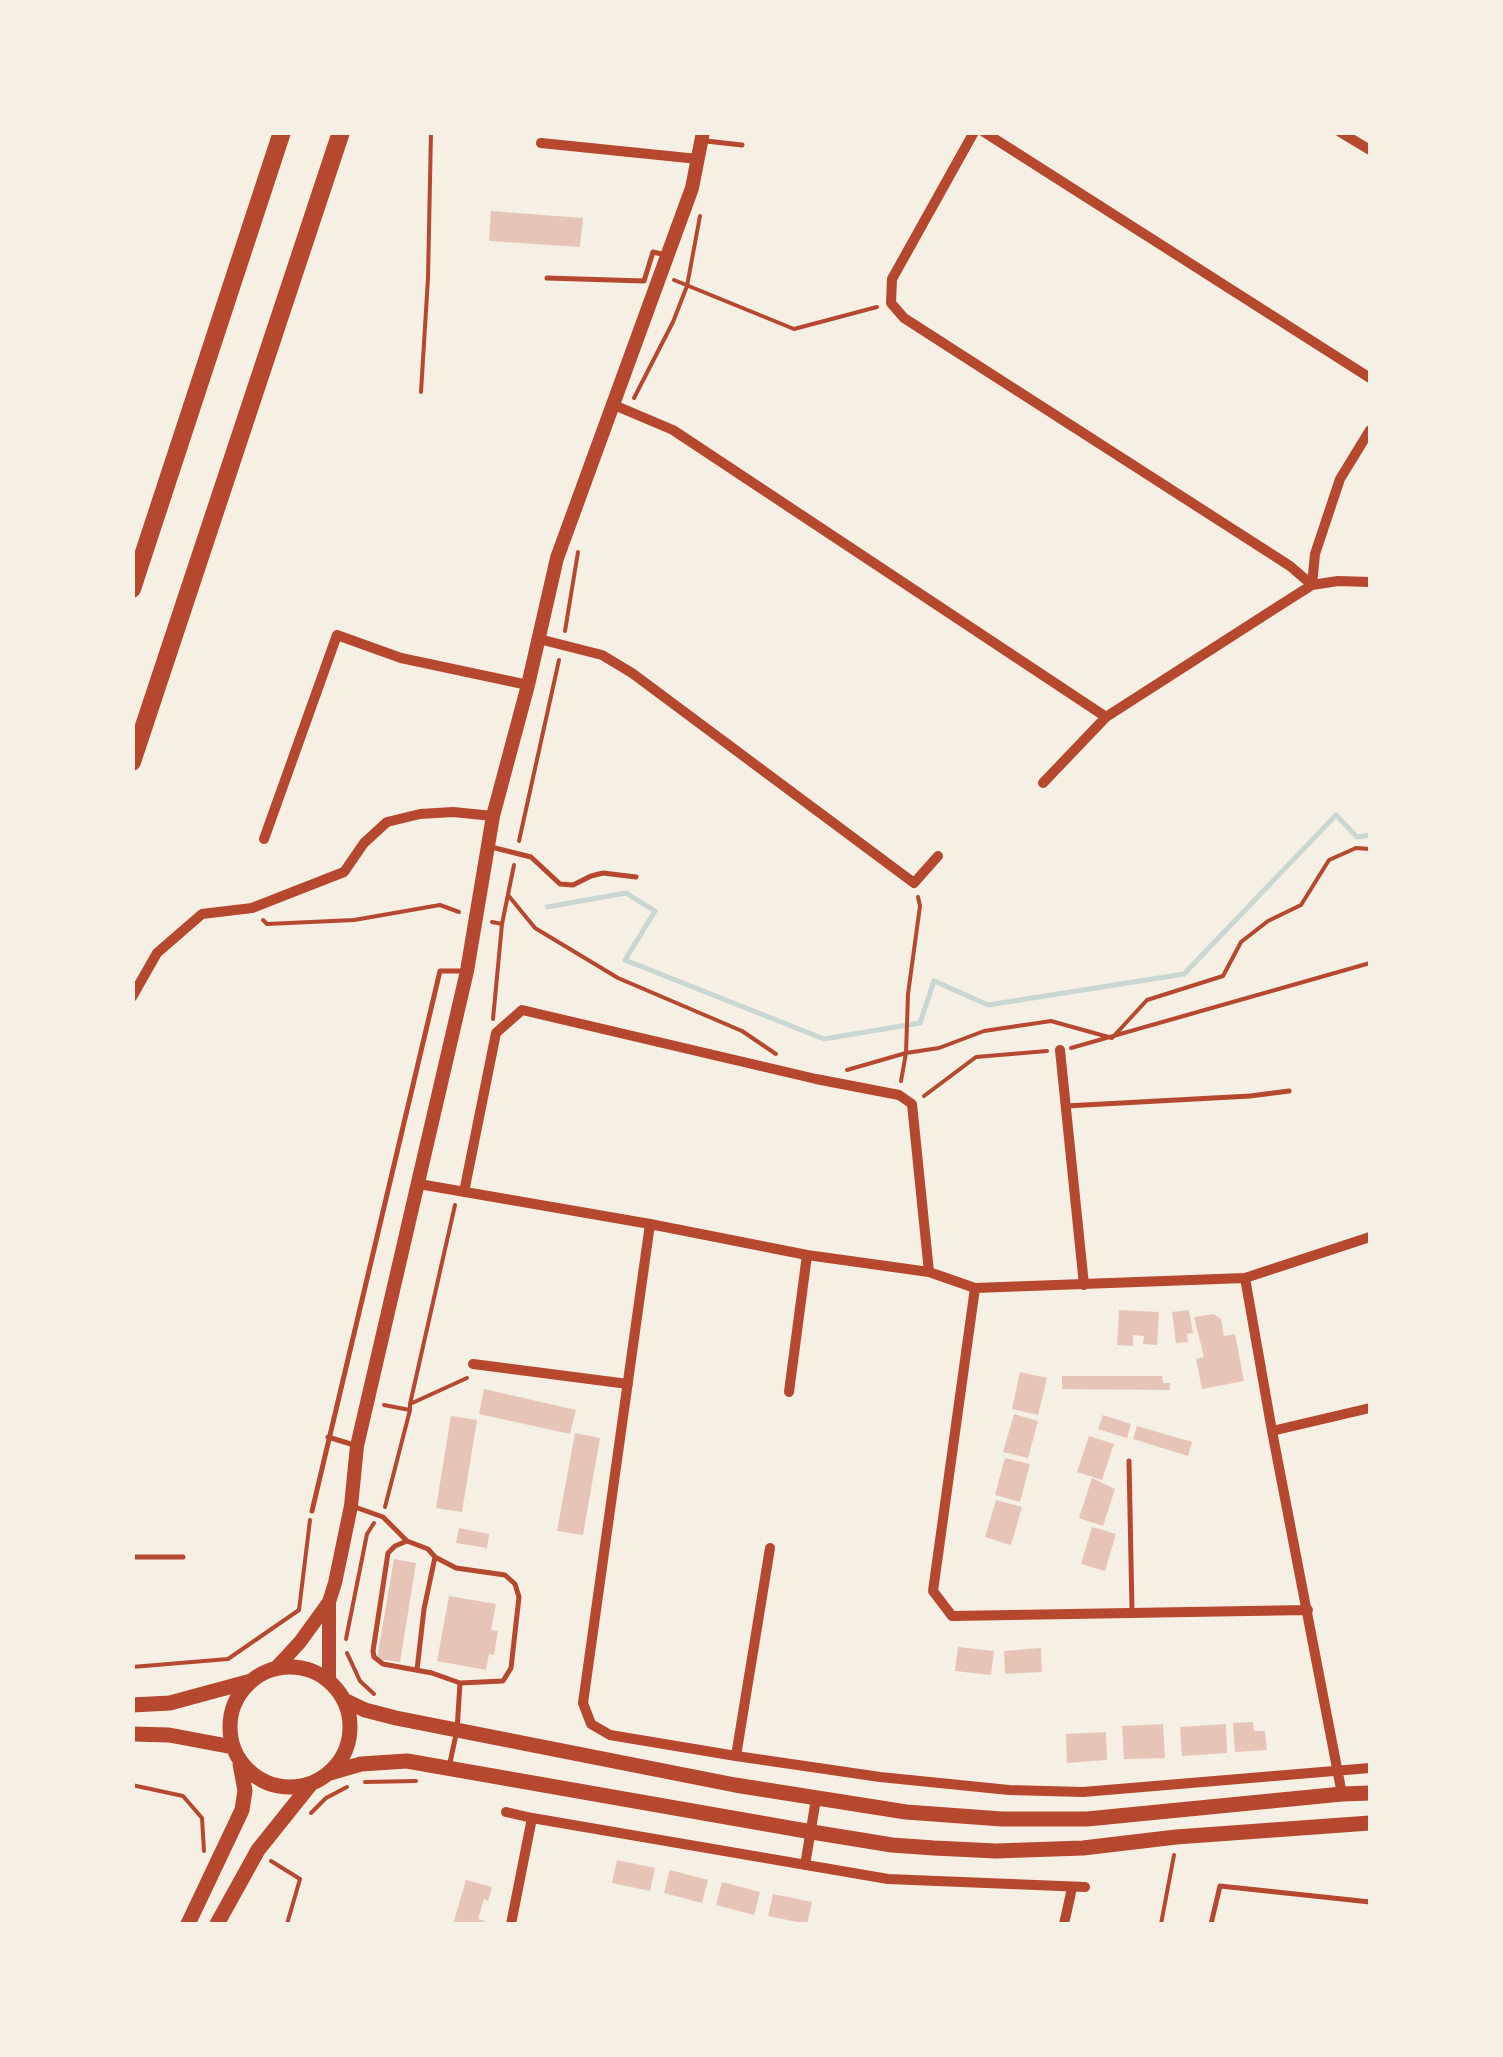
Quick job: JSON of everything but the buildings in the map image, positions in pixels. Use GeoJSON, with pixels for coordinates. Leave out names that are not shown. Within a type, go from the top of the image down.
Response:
{"type":"FeatureCollection","features":[{"type":"Feature","properties":{"kind":"highway"},"geometry":{"type":"LineString","coordinates":[[132,589],[282,132]]}},
{"type":"Feature","properties":{"kind":"highway"},"geometry":{"type":"LineString","coordinates":[[132,762],[341,132]]}},
{"type":"Feature","properties":{"kind":"highway"},"geometry":{"type":"LineString","coordinates":[[132,563],[173,471]]}},
{"type":"Feature","properties":{"kind":"main road"},"geometry":{"type":"LineString","coordinates":[[329,1681],[329,1602],[350,1506],[357,1446],[467,971],[493,816],[558,558],[621,408],[692,188],[703,136]]}},
{"type":"Feature","properties":{"kind":"main road"},"geometry":{"type":"LineString","coordinates":[[132,1705],[170,1703],[251,1681],[276,1668],[329,1602]]}},
{"type":"Feature","properties":{"kind":"main road"},"geometry":{"type":"LineString","coordinates":[[276,1668],[304,1668],[329,1681],[344,1700],[350,1738],[343,1757],[330,1773]]}},
{"type":"Feature","properties":{"kind":"main road"},"geometry":{"type":"LineString","coordinates":[[188,1924],[242,1810],[245,1791],[230,1729],[232,1711],[251,1681]]}},
{"type":"Feature","properties":{"kind":"main road"},"geometry":{"type":"LineString","coordinates":[[344,1700],[396,1718],[816,1799],[956,1816],[1088,1819],[1370,1793]]}},
{"type":"Feature","properties":{"kind":"main road"},"geometry":{"type":"LineString","coordinates":[[132,1734],[169,1735],[233,1747]]}},
{"type":"Feature","properties":{"kind":"main road"},"geometry":{"type":"LineString","coordinates":[[217,1924],[258,1850],[310,1785],[330,1773],[361,1764],[407,1761],[812,1832],[892,1844],[996,1851],[1083,1848],[1370,1822]]}},
{"type":"Feature","properties":{"kind":"main road"},"geometry":{"type":"LineString","coordinates":[[240,1764],[267,1783],[282,1788],[310,1785]]}},
{"type":"Feature","properties":{"kind":"street"},"geometry":{"type":"LineString","coordinates":[[974,132],[892,278],[891,303],[904,318],[1290,566],[1312,586]]}},
{"type":"Feature","properties":{"kind":"street"},"geometry":{"type":"LineString","coordinates":[[984,132],[1370,378]]}},
{"type":"Feature","properties":{"kind":"street"},"geometry":{"type":"LineString","coordinates":[[1340,132],[1370,150]]}},
{"type":"Feature","properties":{"kind":"street"},"geometry":{"type":"LineString","coordinates":[[541,142],[698,159]]}},
{"type":"Feature","properties":{"kind":"street"},"geometry":{"type":"LineString","coordinates":[[621,408],[673,430],[1106,717]]}},
{"type":"Feature","properties":{"kind":"street"},"geometry":{"type":"LineString","coordinates":[[1312,586],[1315,554],[1340,479],[1370,430]]}},
{"type":"Feature","properties":{"kind":"street"},"geometry":{"type":"LineString","coordinates":[[1043,783],[1106,717],[1312,586],[1338,580],[1370,582]]}},
{"type":"Feature","properties":{"kind":"street"},"geometry":{"type":"LineString","coordinates":[[264,839],[337,635],[401,658],[528,685]]}},
{"type":"Feature","properties":{"kind":"street"},"geometry":{"type":"LineString","coordinates":[[539,639],[602,655],[632,673],[914,883],[938,856]]}},
{"type":"Feature","properties":{"kind":"street"},"geometry":{"type":"LineString","coordinates":[[132,996],[156,953],[202,914],[252,908],[344,872],[364,844],[387,822],[453,812],[493,816]]}},
{"type":"Feature","properties":{"kind":"street"},"geometry":{"type":"LineString","coordinates":[[461,1191],[496,1034],[522,1010],[898,1095],[912,1104],[929,1272]]}},
{"type":"Feature","properties":{"kind":"street"},"geometry":{"type":"LineString","coordinates":[[1060,1050],[1084,1284]]}},
{"type":"Feature","properties":{"kind":"street"},"geometry":{"type":"LineString","coordinates":[[419,1184],[807,1255],[929,1272],[975,1288],[1245,1278],[1370,1237]]}},
{"type":"Feature","properties":{"kind":"street"},"geometry":{"type":"LineString","coordinates":[[650,1224],[583,1703],[591,1724],[610,1735],[736,1756],[880,1777],[1009,1790],[1083,1792],[1370,1768]]}},
{"type":"Feature","properties":{"kind":"street"},"geometry":{"type":"LineString","coordinates":[[789,1392],[807,1255]]}},
{"type":"Feature","properties":{"kind":"street"},"geometry":{"type":"LineString","coordinates":[[1245,1278],[1342,1794]]}},
{"type":"Feature","properties":{"kind":"street"},"geometry":{"type":"LineString","coordinates":[[975,1288],[934,1591],[952,1616],[1308,1610]]}},
{"type":"Feature","properties":{"kind":"street"},"geometry":{"type":"LineString","coordinates":[[473,1364],[628,1384]]}},
{"type":"Feature","properties":{"kind":"street"},"geometry":{"type":"LineString","coordinates":[[1272,1431],[1370,1408]]}},
{"type":"Feature","properties":{"kind":"street"},"geometry":{"type":"LineString","coordinates":[[736,1756],[770,1548]]}},
{"type":"Feature","properties":{"kind":"street"},"geometry":{"type":"LineString","coordinates":[[806,1865],[816,1799]]}},
{"type":"Feature","properties":{"kind":"street"},"geometry":{"type":"LineString","coordinates":[[506,1812],[888,1879],[1085,1887]]}},
{"type":"Feature","properties":{"kind":"street"},"geometry":{"type":"LineString","coordinates":[[511,1924],[532,1818]]}},
{"type":"Feature","properties":{"kind":"street"},"geometry":{"type":"LineString","coordinates":[[1064,1924],[1072,1888]]}},
{"type":"Feature","properties":{"kind":"lane"},"geometry":{"type":"LineString","coordinates":[[703,136],[742,146]]}},
{"type":"Feature","properties":{"kind":"lane"},"geometry":{"type":"LineString","coordinates":[[547,278],[644,281],[653,252],[668,256]]}},
{"type":"Feature","properties":{"kind":"lane"},"geometry":{"type":"LineString","coordinates":[[488,846],[531,857],[560,884],[573,885],[603,873],[636,877]]}},
{"type":"Feature","properties":{"kind":"lane"},"geometry":{"type":"LineString","coordinates":[[312,1511],[440,971],[467,971]]}},
{"type":"Feature","properties":{"kind":"lane"},"geometry":{"type":"LineString","coordinates":[[1066,1106],[1288,1092]]}},
{"type":"Feature","properties":{"kind":"lane"},"geometry":{"type":"LineString","coordinates":[[328,1438],[357,1446]]}},
{"type":"Feature","properties":{"kind":"lane"},"geometry":{"type":"LineString","coordinates":[[1128,1461],[1132,1613]]}},
{"type":"Feature","properties":{"kind":"lane"},"geometry":{"type":"LineString","coordinates":[[350,1506],[383,1517],[407,1542],[428,1549],[435,1558],[456,1568],[505,1575],[516,1584],[519,1597],[511,1668],[503,1681],[460,1683],[374,1658],[388,1553],[407,1542]]}},
{"type":"Feature","properties":{"kind":"lane"},"geometry":{"type":"LineString","coordinates":[[132,1557],[183,1557]]}},
{"type":"Feature","properties":{"kind":"lane"},"geometry":{"type":"LineString","coordinates":[[417,1670],[435,1558]]}},
{"type":"Feature","properties":{"kind":"lane"},"geometry":{"type":"LineString","coordinates":[[449,1768],[460,1683]]}},
{"type":"Feature","properties":{"kind":"lane"},"geometry":{"type":"LineString","coordinates":[[1210,1924],[1220,1886],[1370,1902]]}},
{"type":"Feature","properties":{"kind":"path"},"geometry":{"type":"LineString","coordinates":[[421,392],[431,132]]}},
{"type":"Feature","properties":{"kind":"path"},"geometry":{"type":"LineString","coordinates":[[621,408],[673,322],[687,286],[702,208]]}},
{"type":"Feature","properties":{"kind":"path"},"geometry":{"type":"LineString","coordinates":[[662,276],[794,329],[891,303]]}},
{"type":"Feature","properties":{"kind":"path"},"geometry":{"type":"LineString","coordinates":[[496,1034],[492,1014],[502,924],[562,645],[578,551]]}},
{"type":"Feature","properties":{"kind":"path"},"geometry":{"type":"LineString","coordinates":[[1112,1038],[1148,1000],[1223,976],[1241,942],[1268,921],[1300,905],[1329,860],[1356,848],[1370,849]]}},
{"type":"Feature","properties":{"kind":"path"},"geometry":{"type":"LineString","coordinates":[[898,1095],[906,1053],[908,994],[920,906],[914,883]]}},
{"type":"Feature","properties":{"kind":"path"},"geometry":{"type":"LineString","coordinates":[[508,895],[535,928],[618,978],[742,1032],[786,1060]]}},
{"type":"Feature","properties":{"kind":"path"},"geometry":{"type":"LineString","coordinates":[[252,908],[267,924],[354,920],[440,905],[502,924]]}},
{"type":"Feature","properties":{"kind":"path"},"geometry":{"type":"LineString","coordinates":[[912,1104],[976,1057],[1060,1050],[1112,1038],[1370,963]]}},
{"type":"Feature","properties":{"kind":"path"},"geometry":{"type":"LineString","coordinates":[[816,1079],[906,1053],[940,1048],[984,1032],[1051,1021],[1112,1038]]}},
{"type":"Feature","properties":{"kind":"path"},"geometry":{"type":"LineString","coordinates":[[366,1402],[410,1410],[461,1191]]}},
{"type":"Feature","properties":{"kind":"path"},"geometry":{"type":"LineString","coordinates":[[410,1404],[467,1378],[473,1364]]}},
{"type":"Feature","properties":{"kind":"path"},"geometry":{"type":"LineString","coordinates":[[132,1666],[228,1659],[299,1610],[312,1511]]}},
{"type":"Feature","properties":{"kind":"path"},"geometry":{"type":"LineString","coordinates":[[306,1818],[326,1798],[356,1782],[428,1780]]}},
{"type":"Feature","properties":{"kind":"path"},"geometry":{"type":"LineString","coordinates":[[132,1785],[183,1796],[202,1818],[204,1854]]}},
{"type":"Feature","properties":{"kind":"path"},"geometry":{"type":"LineString","coordinates":[[1161,1924],[1176,1837]]}},
{"type":"Feature","properties":{"kind":"path"},"geometry":{"type":"LineString","coordinates":[[264,1873],[271,1861],[300,1880],[287,1924]]}},
{"type":"Feature","properties":{"kind":"waterway"},"geometry":{"type":"LineString","coordinates":[[547,907],[626,893],[655,911],[625,960],[824,1039],[920,1023],[934,981],[988,1005],[1184,974],[1336,815],[1357,837],[1370,835]]}}]}
